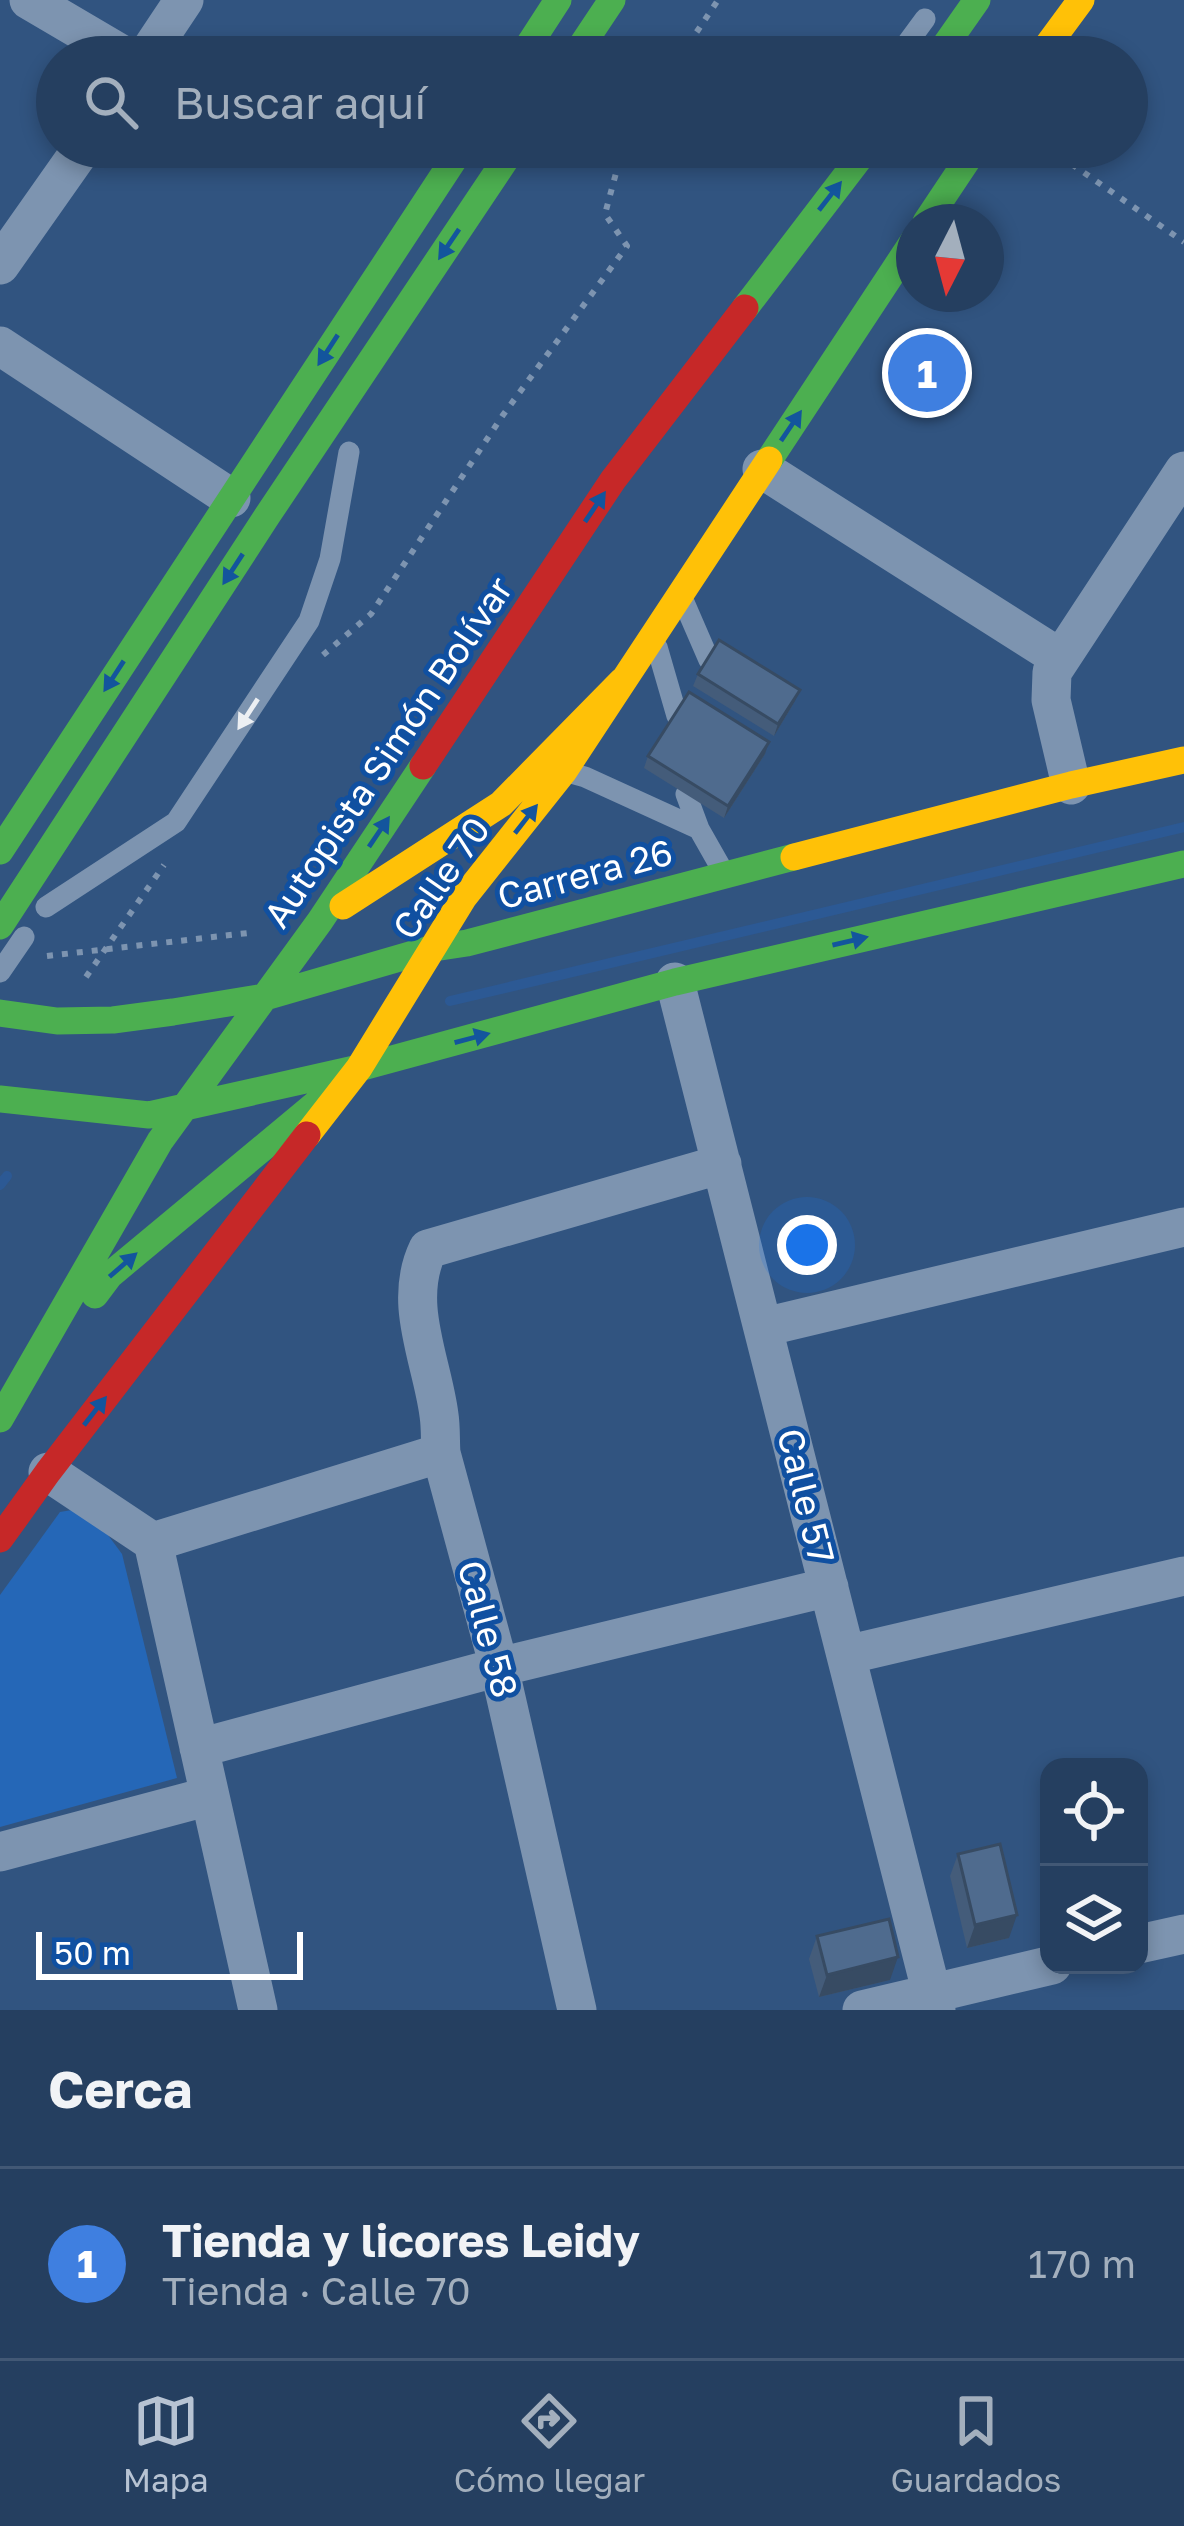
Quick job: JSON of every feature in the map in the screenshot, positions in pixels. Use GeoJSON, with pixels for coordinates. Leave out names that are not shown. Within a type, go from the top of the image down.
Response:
{"type":"FeatureCollection","features":[{"type":"Feature","properties":{"kind":"main road"},"geometry":{"type":"LineString","coordinates":[[535,36],[558,0]]}},
{"type":"Feature","properties":{"kind":"main road"},"geometry":{"type":"LineString","coordinates":[[588,36],[612,0]]}},
{"type":"Feature","properties":{"kind":"main road"},"geometry":{"type":"LineString","coordinates":[[952,36],[977,0]]}},
{"type":"Feature","properties":{"kind":"main road"},"geometry":{"type":"LineString","coordinates":[[1054,36],[1081,0]]}},
{"type":"Feature","properties":{"kind":"main road"},"geometry":{"type":"LineString","coordinates":[[0,851],[448,168]]}},
{"type":"Feature","properties":{"kind":"main road"},"geometry":{"type":"LineString","coordinates":[[0,926],[500,168]]}},
{"type":"Feature","properties":{"kind":"main road","name":"Autopista Simón Bolívar"},"geometry":{"type":"LineString","coordinates":[[0,1421],[160,1142],[160,1112],[238,1001],[320,922],[613,480],[852,168]]}},
{"type":"Feature","properties":{"kind":"main road"},"geometry":{"type":"LineString","coordinates":[[938,204],[962,168]]}},
{"type":"Feature","properties":{"kind":"main road","name":"Calle 70"},"geometry":{"type":"LineString","coordinates":[[0,1539],[359,1068],[464,897],[564,771],[896,267]]}},
{"type":"Feature","properties":{"kind":"main road"},"geometry":{"type":"LineString","coordinates":[[320,922],[501,804],[622,681]]}},
{"type":"Feature","properties":{"kind":"main road","name":"Carrera 26"},"geometry":{"type":"LineString","coordinates":[[0,1013],[57,1021],[113,1020],[238,1001],[1071,785],[1184,760]]}},
{"type":"Feature","properties":{"kind":"main road"},"geometry":{"type":"LineString","coordinates":[[0,1099],[160,1112],[359,1068],[675,982],[1184,863]]}},
{"type":"Feature","properties":{"kind":"main road"},"geometry":{"type":"LineString","coordinates":[[0,1421],[110,1275],[359,1068]]}},
{"type":"Feature","properties":{"kind":"street"},"geometry":{"type":"LineString","coordinates":[[29,0],[90,36]]}},
{"type":"Feature","properties":{"kind":"street"},"geometry":{"type":"LineString","coordinates":[[160,36],[184,0]]}},
{"type":"Feature","properties":{"kind":"street"},"geometry":{"type":"LineString","coordinates":[[0,265],[68,168]]}},
{"type":"Feature","properties":{"kind":"street"},"geometry":{"type":"LineString","coordinates":[[0,346],[231,498]]}},
{"type":"Feature","properties":{"kind":"street"},"geometry":{"type":"LineString","coordinates":[[762,470],[1060,658]]}},
{"type":"Feature","properties":{"kind":"street"},"geometry":{"type":"LineString","coordinates":[[1071,785],[1050,692],[1052,672],[1184,471]]}},
{"type":"Feature","properties":{"kind":"street","name":"Calle 57"},"geometry":{"type":"LineString","coordinates":[[675,982],[934,2002]]}},
{"type":"Feature","properties":{"kind":"street","name":"Calle 58"},"geometry":{"type":"LineString","coordinates":[[578,2010],[499,1667],[441,1454],[440,1417],[416,1300],[419,1268],[428,1249],[722,1164]]}},
{"type":"Feature","properties":{"kind":"street"},"geometry":{"type":"LineString","coordinates":[[764,1327],[1184,1227]]}},
{"type":"Feature","properties":{"kind":"street"},"geometry":{"type":"LineString","coordinates":[[153,1541],[441,1454]]}},
{"type":"Feature","properties":{"kind":"street"},"geometry":{"type":"LineString","coordinates":[[48,1472],[153,1541],[258,2010]]}},
{"type":"Feature","properties":{"kind":"street"},"geometry":{"type":"LineString","coordinates":[[846,1655],[1184,1576]]}},
{"type":"Feature","properties":{"kind":"street"},"geometry":{"type":"LineString","coordinates":[[199,1748],[499,1667],[829,1587]]}},
{"type":"Feature","properties":{"kind":"street"},"geometry":{"type":"LineString","coordinates":[[0,1852],[210,1796]]}},
{"type":"Feature","properties":{"kind":"street"},"geometry":{"type":"LineString","coordinates":[[1148,1942],[1184,1934]]}},
{"type":"Feature","properties":{"kind":"street"},"geometry":{"type":"LineString","coordinates":[[862,2010],[934,2002],[1040,1969]]}},
{"type":"Feature","properties":{"kind":"lane"},"geometry":{"type":"LineString","coordinates":[[912,36],[938,0]]}},
{"type":"Feature","properties":{"kind":"lane"},"geometry":{"type":"LineString","coordinates":[[46,907],[176,822],[309,621],[330,559],[355,442],[316,502]]}},
{"type":"Feature","properties":{"kind":"lane"},"geometry":{"type":"LineString","coordinates":[[680,593],[709,660]]}},
{"type":"Feature","properties":{"kind":"lane"},"geometry":{"type":"LineString","coordinates":[[652,635],[677,716]]}},
{"type":"Feature","properties":{"kind":"lane"},"geometry":{"type":"LineString","coordinates":[[564,771],[699,829]]}},
{"type":"Feature","properties":{"kind":"lane"},"geometry":{"type":"LineString","coordinates":[[686,794],[724,874]]}},
{"type":"Feature","properties":{"kind":"lane"},"geometry":{"type":"LineString","coordinates":[[0,972],[72,868]]}},
{"type":"Feature","properties":{"kind":"path"},"geometry":{"type":"LineString","coordinates":[[694,36],[718,0]]}},
{"type":"Feature","properties":{"kind":"path"},"geometry":{"type":"LineString","coordinates":[[371,614],[503,415],[627,246],[605,214],[617,168]]}},
{"type":"Feature","properties":{"kind":"path"},"geometry":{"type":"LineString","coordinates":[[1078,168],[1184,242]]}},
{"type":"Feature","properties":{"kind":"path"},"geometry":{"type":"LineString","coordinates":[[37,957],[259,932]]}},
{"type":"Feature","properties":{"kind":"shaded area"},"geometry":{"type":"Polygon","coordinates":[[[72,1510],[105,1531],[122,1554],[177,1778],[0,1827],[0,1595],[60,1512],[72,1510]]]}},
{"type":"Feature","properties":{"kind":"building"},"geometry":{"type":"Polygon","coordinates":[[[719,640],[800,690],[778,724],[698,674],[719,640]]]}},
{"type":"Feature","properties":{"kind":"building"},"geometry":{"type":"Polygon","coordinates":[[[689,692],[769,742],[728,806],[648,756],[689,692]]]}},
{"type":"Feature","properties":{"kind":"building"},"geometry":{"type":"Polygon","coordinates":[[[1000,1844],[1017,1915],[975,1925],[958,1854],[1000,1844]]]}},
{"type":"Feature","properties":{"kind":"building"},"geometry":{"type":"Polygon","coordinates":[[[889,1919],[898,1957],[827,1975],[817,1936],[889,1919]]]}},
{"type":"Feature","properties":{"kind":"waterway"},"geometry":{"type":"LineString","coordinates":[[450,1001],[1184,827]]}},
{"type":"Feature","properties":{"kind":"waterway"},"geometry":{"type":"LineString","coordinates":[[0,1185],[7,1176]]}},
{"type":"Feature","properties":{"kind":"traffic: fast"},"geometry":{"type":"LineString","coordinates":[[535,36],[558,0]]}},
{"type":"Feature","properties":{"kind":"traffic: fast"},"geometry":{"type":"LineString","coordinates":[[588,36],[612,0]]}},
{"type":"Feature","properties":{"kind":"traffic: fast"},"geometry":{"type":"LineString","coordinates":[[952,36],[977,0]]}},
{"type":"Feature","properties":{"kind":"traffic: fast"},"geometry":{"type":"LineString","coordinates":[[0,851],[448,168]]}},
{"type":"Feature","properties":{"kind":"traffic: fast"},"geometry":{"type":"LineString","coordinates":[[0,926],[500,168]]}},
{"type":"Feature","properties":{"kind":"traffic: fast"},"geometry":{"type":"LineString","coordinates":[[745,308],[852,168]]}},
{"type":"Feature","properties":{"kind":"traffic: fast"},"geometry":{"type":"LineString","coordinates":[[938,204],[962,168]]}},
{"type":"Feature","properties":{"kind":"traffic: fast"},"geometry":{"type":"LineString","coordinates":[[769,460],[896,267]]}},
{"type":"Feature","properties":{"kind":"traffic: fast"},"geometry":{"type":"LineString","coordinates":[[0,1419],[160,1141],[320,921],[423,766]]}},
{"type":"Feature","properties":{"kind":"traffic: fast"},"geometry":{"type":"LineString","coordinates":[[0,1013],[57,1021],[113,1020],[265,997],[434,948],[794,857]]}},
{"type":"Feature","properties":{"kind":"traffic: fast"},"geometry":{"type":"LineString","coordinates":[[0,1099],[149,1115],[359,1068],[675,982],[1184,864]]}},
{"type":"Feature","properties":{"kind":"traffic: fast"},"geometry":{"type":"LineString","coordinates":[[95,1295],[110,1275],[359,1068]]}},
{"type":"Feature","properties":{"kind":"traffic: slow"},"geometry":{"type":"LineString","coordinates":[[1054,36],[1081,0]]}},
{"type":"Feature","properties":{"kind":"traffic: slow"},"geometry":{"type":"LineString","coordinates":[[307,1135],[359,1068],[464,897],[564,771],[769,460]]}},
{"type":"Feature","properties":{"kind":"traffic: slow"},"geometry":{"type":"LineString","coordinates":[[343,906],[501,804],[622,681]]}},
{"type":"Feature","properties":{"kind":"traffic: slow"},"geometry":{"type":"LineString","coordinates":[[794,857],[1184,760]]}},
{"type":"Feature","properties":{"kind":"traffic: jam"},"geometry":{"type":"LineString","coordinates":[[423,766],[613,480],[745,308]]}},
{"type":"Feature","properties":{"kind":"traffic: jam"},"geometry":{"type":"LineString","coordinates":[[0,1539],[307,1135]]}},
{"type":"Feature","properties":{"kind":"place","name":"Tienda y licores Leidy"},"geometry":{"type":"Point","coordinates":[927,373]}}]}
